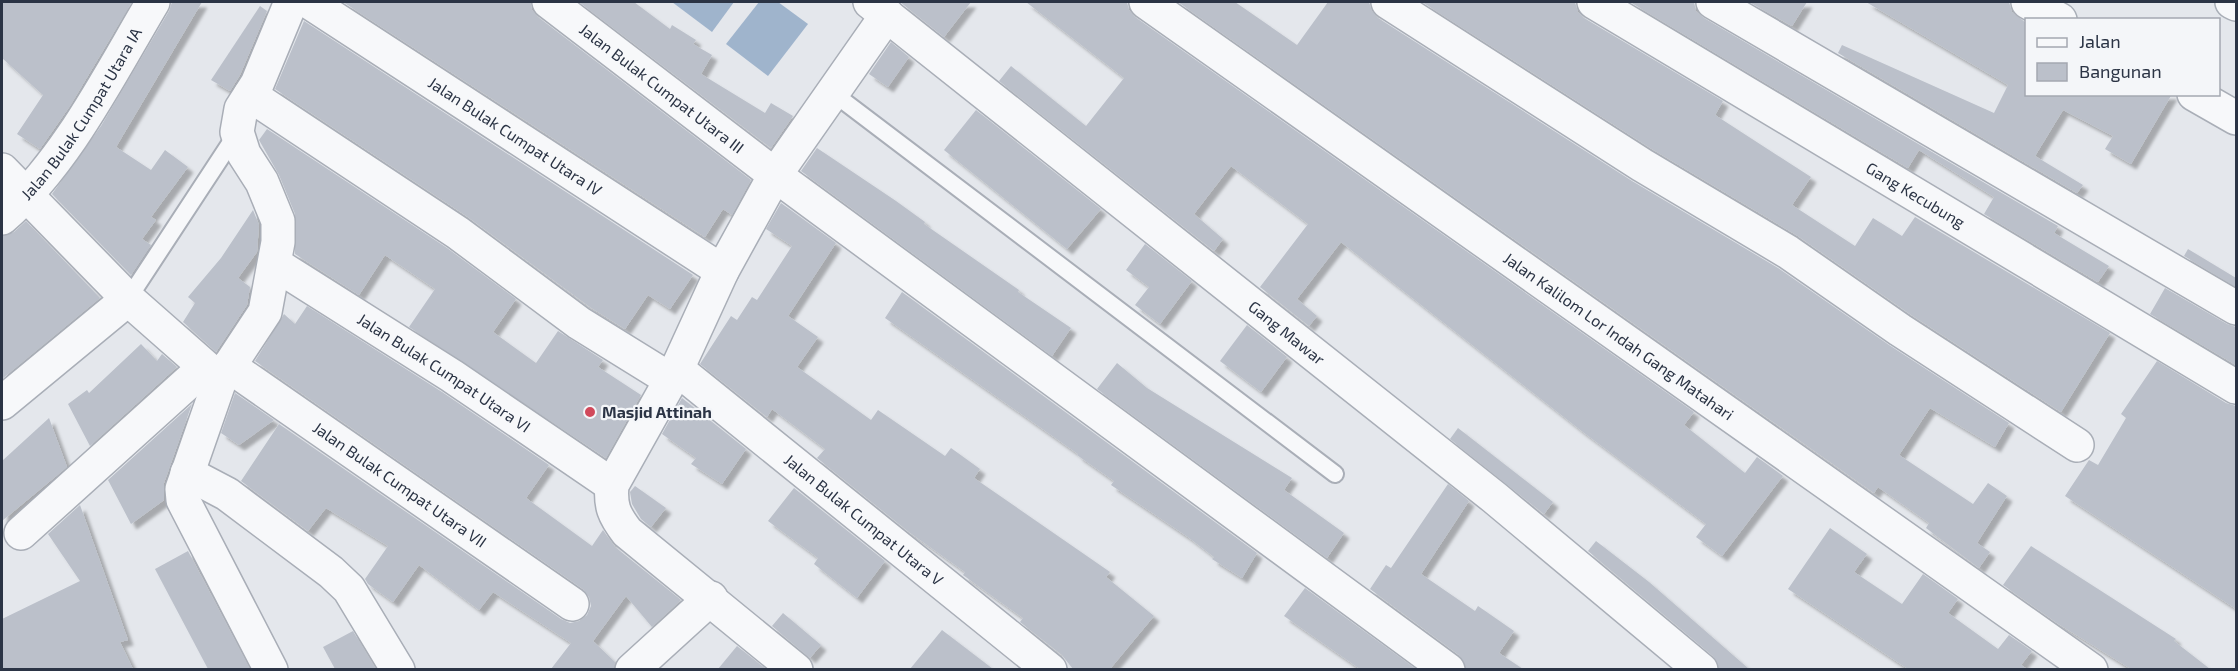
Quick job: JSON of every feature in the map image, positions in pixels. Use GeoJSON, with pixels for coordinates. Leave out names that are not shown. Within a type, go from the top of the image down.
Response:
{"type":"FeatureCollection","features":[{"type":"Feature","properties":{"kind":"street","name":"Jalan Bulak Cumpat Utara IA"},"geometry":{"type":"LineString","coordinates":[[2,218],[28,195],[86,113],[153,2]]}},
{"type":"Feature","properties":{"kind":"street"},"geometry":{"type":"LineString","coordinates":[[21,533],[218,372],[266,312],[275,264],[278,221],[262,182],[244,154],[237,132],[241,109],[250,95],[291,2]]}},
{"type":"Feature","properties":{"kind":"street","name":"Jalan Bulak Cumpat Utara IV"},"geometry":{"type":"LineString","coordinates":[[309,2],[722,271]]}},
{"type":"Feature","properties":{"kind":"street","name":"Jalan Bulak Cumpat Utara III"},"geometry":{"type":"LineString","coordinates":[[549,2],[775,176],[1448,669]]}},
{"type":"Feature","properties":{"kind":"street","name":"Jalan Kalilom Lor Indah Gang Matahari"},"geometry":{"type":"LineString","coordinates":[[1146,2],[2091,669]]}},
{"type":"Feature","properties":{"kind":"street"},"geometry":{"type":"LineString","coordinates":[[1388,2],[1642,165],[1788,252],[1900,330],[2077,445]]}},
{"type":"Feature","properties":{"kind":"street","name":"Gang Kecubung"},"geometry":{"type":"LineString","coordinates":[[1594,2],[2236,387]]}},
{"type":"Feature","properties":{"kind":"street"},"geometry":{"type":"LineString","coordinates":[[1713,2],[2236,308]]}},
{"type":"Feature","properties":{"kind":"street"},"geometry":{"type":"LineString","coordinates":[[2028,2],[2056,18]]}},
{"type":"Feature","properties":{"kind":"street"},"geometry":{"type":"LineString","coordinates":[[2232,2],[2236,4]]}},
{"type":"Feature","properties":{"kind":"street"},"geometry":{"type":"LineString","coordinates":[[796,669],[627,532],[614,515],[610,502],[612,485],[674,374],[722,271],[775,176],[833,93],[879,8]]}},
{"type":"Feature","properties":{"kind":"street","name":"Gang Mawar"},"geometry":{"type":"LineString","coordinates":[[879,8],[1495,498],[1701,669]]}},
{"type":"Feature","properties":{"kind":"street","name":"Jalan Bulak Cumpat Utara V"},"geometry":{"type":"LineString","coordinates":[[250,95],[458,233],[579,323],[674,374],[1050,669]]}},
{"type":"Feature","properties":{"kind":"street"},"geometry":{"type":"LineString","coordinates":[[2198,96],[2236,118]]}},
{"type":"Feature","properties":{"kind":"street","name":"Jalan Bulak Cumpat Utara VII"},"geometry":{"type":"LineString","coordinates":[[2,170],[128,299],[218,372],[572,604]]}},
{"type":"Feature","properties":{"kind":"street","name":"Jalan Bulak Cumpat Utara VI"},"geometry":{"type":"LineString","coordinates":[[275,264],[433,363],[612,485]]}},
{"type":"Feature","properties":{"kind":"street"},"geometry":{"type":"LineString","coordinates":[[2,403],[128,299]]}},
{"type":"Feature","properties":{"kind":"street"},"geometry":{"type":"LineString","coordinates":[[218,372],[182,489],[183,500],[271,669]]}},
{"type":"Feature","properties":{"kind":"street"},"geometry":{"type":"LineString","coordinates":[[187,473],[227,494],[331,572],[349,589],[398,669]]}},
{"type":"Feature","properties":{"kind":"street"},"geometry":{"type":"LineString","coordinates":[[632,669],[711,598]]}},
{"type":"Feature","properties":{"kind":"lane"},"geometry":{"type":"LineString","coordinates":[[833,93],[1335,474]]}},
{"type":"Feature","properties":{"kind":"lane"},"geometry":{"type":"LineString","coordinates":[[128,299],[237,132]]}},
{"type":"Feature","properties":{"kind":"water"},"geometry":{"type":"Polygon","coordinates":[[[672,2],[734,2],[712,32],[672,2]]]}},
{"type":"Feature","properties":{"kind":"water"},"geometry":{"type":"Polygon","coordinates":[[[759,2],[778,2],[808,24],[768,76],[726,44],[759,2]]]}},
{"type":"Feature","properties":{"kind":"building"},"geometry":{"type":"Polygon","coordinates":[[[2,2],[132,2],[70,106],[40,149],[17,134],[43,95],[2,58],[2,2]]]}},
{"type":"Feature","properties":{"kind":"building"},"geometry":{"type":"Polygon","coordinates":[[[172,2],[202,2],[116,147],[151,170],[165,150],[188,167],[151,217],[156,220],[142,239],[151,245],[131,275],[52,194],[101,126],[169,11],[172,2]]]}},
{"type":"Feature","properties":{"kind":"building"},"geometry":{"type":"Polygon","coordinates":[[[343,2],[531,2],[532,10],[538,17],[751,180],[732,215],[723,209],[705,237],[343,2]]]}},
{"type":"Feature","properties":{"kind":"building"},"geometry":{"type":"Polygon","coordinates":[[[579,2],[634,2],[670,29],[672,25],[696,40],[693,44],[712,55],[701,74],[765,113],[771,103],[793,116],[771,148],[579,2]]]}},
{"type":"Feature","properties":{"kind":"building"},"geometry":{"type":"Polygon","coordinates":[[[900,2],[971,2],[944,37],[900,2]]]}},
{"type":"Feature","properties":{"kind":"building"},"geometry":{"type":"Polygon","coordinates":[[[1026,2],[1127,2],[1129,10],[1135,17],[1694,412],[1684,425],[1745,473],[1757,457],[1783,476],[1722,556],[1696,537],[1706,524],[1583,432],[1341,242],[1297,299],[1317,316],[1309,326],[1260,287],[1308,224],[1231,166],[1194,214],[1223,239],[1214,251],[999,81],[1011,66],[1086,126],[1124,78],[1026,2]]]}},
{"type":"Feature","properties":{"kind":"building"},"geometry":{"type":"Polygon","coordinates":[[[1178,2],[1235,2],[1297,45],[1328,2],[1369,2],[1378,18],[1632,181],[1778,268],[1889,345],[2009,423],[1995,447],[1930,408],[1899,455],[1973,504],[1988,483],[2007,496],[1977,543],[1990,552],[1979,568],[1926,528],[1929,523],[1878,487],[1874,493],[1178,2]]]}},
{"type":"Feature","properties":{"kind":"building"},"geometry":{"type":"Polygon","coordinates":[[[1422,2],[1575,2],[1578,12],[1584,18],[1723,101],[1715,115],[1811,177],[1792,205],[1855,246],[1873,218],[1902,236],[1915,217],[2110,333],[2061,412],[1910,314],[1798,236],[1652,149],[1422,2]]]}},
{"type":"Feature","properties":{"kind":"building"},"geometry":{"type":"Polygon","coordinates":[[[1630,2],[1694,2],[1696,11],[1704,18],[2058,226],[2054,233],[2109,266],[2098,282],[1984,214],[1994,197],[1919,150],[1908,168],[1630,2]]]}},
{"type":"Feature","properties":{"kind":"building"},"geometry":{"type":"Polygon","coordinates":[[[1749,2],[1807,2],[1792,26],[1749,2]]]}},
{"type":"Feature","properties":{"kind":"building"},"geometry":{"type":"Polygon","coordinates":[[[1866,2],[2009,2],[2012,12],[2025,22],[2025,96],[2171,96],[2131,164],[2105,149],[2113,136],[2063,110],[2035,156],[2083,185],[2077,193],[1838,53],[1842,45],[1994,113],[2008,85],[1866,2]]]}},
{"type":"Feature","properties":{"kind":"building"},"geometry":{"type":"Polygon","coordinates":[[[260,6],[267,11],[240,75],[230,91],[211,80],[260,6]]]}},
{"type":"Feature","properties":{"kind":"building"},"geometry":{"type":"Polygon","coordinates":[[[304,21],[693,275],[670,309],[648,295],[625,329],[590,307],[468,217],[275,89],[304,21]]]}},
{"type":"Feature","properties":{"kind":"building"},"geometry":{"type":"Polygon","coordinates":[[[891,42],[909,57],[888,87],[869,74],[891,42]]]}},
{"type":"Feature","properties":{"kind":"building"},"geometry":{"type":"Polygon","coordinates":[[[976,110],[1101,209],[1067,249],[944,150],[976,110]]]}},
{"type":"Feature","properties":{"kind":"building"},"geometry":{"type":"Polygon","coordinates":[[[267,129],[447,248],[516,299],[493,332],[536,363],[558,331],[603,360],[598,367],[641,395],[606,458],[409,327],[435,289],[385,255],[359,295],[295,254],[295,214],[279,175],[259,140],[267,129]]]}},
{"type":"Feature","properties":{"kind":"building"},"geometry":{"type":"Polygon","coordinates":[[[817,148],[896,201],[925,222],[924,224],[1071,328],[1052,356],[801,171],[817,148]]]}},
{"type":"Feature","properties":{"kind":"building"},"geometry":{"type":"Polygon","coordinates":[[[781,203],[836,243],[788,316],[818,337],[797,367],[871,420],[878,410],[945,456],[951,448],[980,469],[974,478],[1110,572],[1106,577],[1154,616],[1110,669],[1073,669],[1062,655],[1020,622],[1023,618],[963,575],[965,572],[909,532],[817,458],[825,449],[772,409],[767,417],[700,364],[731,316],[737,320],[752,297],[757,300],[792,246],[766,229],[781,203]]]}},
{"type":"Feature","properties":{"kind":"building"},"geometry":{"type":"Polygon","coordinates":[[[253,210],[259,225],[257,252],[238,278],[250,287],[247,305],[216,352],[183,322],[195,303],[188,297],[221,258],[253,210]]]}},
{"type":"Feature","properties":{"kind":"building"},"geometry":{"type":"Polygon","coordinates":[[[26,221],[100,298],[2,379],[2,236],[14,232],[26,221]]]}},
{"type":"Feature","properties":{"kind":"building"},"geometry":{"type":"Polygon","coordinates":[[[1145,244],[1192,281],[1160,324],[1135,305],[1149,287],[1126,270],[1145,244]]]}},
{"type":"Feature","properties":{"kind":"building"},"geometry":{"type":"Polygon","coordinates":[[[2188,249],[2236,278],[2236,287],[2184,256],[2188,249]]]}},
{"type":"Feature","properties":{"kind":"building"},"geometry":{"type":"Polygon","coordinates":[[[2165,288],[2236,327],[2236,365],[2150,314],[2165,288]]]}},
{"type":"Feature","properties":{"kind":"building"},"geometry":{"type":"Polygon","coordinates":[[[902,292],[1257,553],[1242,578],[1212,559],[1214,557],[1188,537],[1111,485],[1114,481],[1078,454],[885,318],[902,292]]]}},
{"type":"Feature","properties":{"kind":"building"},"geometry":{"type":"Polygon","coordinates":[[[307,306],[442,392],[549,465],[526,498],[592,546],[603,530],[615,547],[681,600],[652,627],[626,596],[593,641],[615,662],[614,669],[551,669],[571,643],[493,592],[479,610],[419,565],[393,602],[368,584],[365,579],[388,546],[326,508],[308,531],[241,481],[279,424],[561,619],[570,623],[579,621],[587,615],[591,606],[589,597],[583,589],[255,361],[284,314],[295,324],[307,306]]]}},
{"type":"Feature","properties":{"kind":"building"},"geometry":{"type":"Polygon","coordinates":[[[1247,325],[1287,357],[1261,392],[1220,361],[1247,325]]]}},
{"type":"Feature","properties":{"kind":"building"},"geometry":{"type":"Polygon","coordinates":[[[141,344],[157,361],[162,354],[177,367],[90,446],[68,404],[87,390],[89,393],[141,344]]]}},
{"type":"Feature","properties":{"kind":"building"},"geometry":{"type":"Polygon","coordinates":[[[2157,361],[2226,403],[2236,406],[2236,609],[2065,496],[2089,460],[2098,465],[2126,418],[2121,414],[2157,361]]]}},
{"type":"Feature","properties":{"kind":"building"},"geometry":{"type":"Polygon","coordinates":[[[1117,363],[1147,388],[1292,478],[1284,490],[1344,533],[1327,558],[1097,389],[1117,363]]]}},
{"type":"Feature","properties":{"kind":"building"},"geometry":{"type":"Polygon","coordinates":[[[235,393],[274,420],[239,445],[221,433],[235,393]]]}},
{"type":"Feature","properties":{"kind":"building"},"geometry":{"type":"Polygon","coordinates":[[[682,398],[746,449],[722,484],[691,464],[696,458],[662,434],[682,398]]]}},
{"type":"Feature","properties":{"kind":"building"},"geometry":{"type":"Polygon","coordinates":[[[192,404],[164,483],[164,500],[131,524],[108,480],[192,404]]]}},
{"type":"Feature","properties":{"kind":"building"},"geometry":{"type":"Polygon","coordinates":[[[49,418],[67,467],[2,521],[2,461],[49,418]]]}},
{"type":"Feature","properties":{"kind":"building"},"geometry":{"type":"Polygon","coordinates":[[[1458,428],[1553,502],[1544,514],[1450,439],[1458,428]]]}},
{"type":"Feature","properties":{"kind":"building"},"geometry":{"type":"Polygon","coordinates":[[[1448,484],[1469,501],[1421,574],[1475,611],[1478,606],[1514,631],[1499,653],[1523,669],[1466,669],[1459,655],[1370,589],[1386,565],[1391,568],[1448,484]]]}},
{"type":"Feature","properties":{"kind":"building"},"geometry":{"type":"Polygon","coordinates":[[[635,486],[666,508],[651,527],[641,519],[632,504],[630,492],[635,486]]]}},
{"type":"Feature","properties":{"kind":"building"},"geometry":{"type":"Polygon","coordinates":[[[794,488],[885,561],[857,598],[814,564],[818,558],[768,521],[794,488]]]}},
{"type":"Feature","properties":{"kind":"building"},"geometry":{"type":"Polygon","coordinates":[[[80,505],[128,640],[120,642],[133,669],[2,669],[2,619],[80,581],[48,534],[80,505]]]}},
{"type":"Feature","properties":{"kind":"building"},"geometry":{"type":"Polygon","coordinates":[[[1830,528],[1867,554],[1854,572],[1902,604],[1923,574],[1958,599],[1948,613],[1998,649],[2009,635],[2032,651],[2021,665],[2027,669],[1908,669],[1788,589],[1830,528]]]}},
{"type":"Feature","properties":{"kind":"building"},"geometry":{"type":"Polygon","coordinates":[[[1596,541],[1649,582],[1749,669],[1719,669],[1713,656],[1588,551],[1596,541]]]}},
{"type":"Feature","properties":{"kind":"building"},"geometry":{"type":"Polygon","coordinates":[[[2031,546],[2176,639],[2174,641],[2210,669],[2131,669],[2057,623],[2003,585],[2031,546]]]}},
{"type":"Feature","properties":{"kind":"building"},"geometry":{"type":"Polygon","coordinates":[[[188,551],[250,669],[208,669],[155,569],[188,551]]]}},
{"type":"Feature","properties":{"kind":"building"},"geometry":{"type":"Polygon","coordinates":[[[1305,588],[1416,669],[1360,669],[1284,616],[1305,588]]]}},
{"type":"Feature","properties":{"kind":"building"},"geometry":{"type":"Polygon","coordinates":[[[783,613],[821,645],[810,658],[772,626],[783,613]]]}},
{"type":"Feature","properties":{"kind":"building"},"geometry":{"type":"Polygon","coordinates":[[[942,630],[993,669],[910,669],[942,630]]]}},
{"type":"Feature","properties":{"kind":"building"},"geometry":{"type":"Polygon","coordinates":[[[353,631],[376,669],[335,669],[323,647],[353,631]]]}},
{"type":"Feature","properties":{"kind":"building"},"geometry":{"type":"Polygon","coordinates":[[[737,646],[766,669],[718,669],[737,646]]]}},
{"type":"Feature","properties":{"kind":"place","name":"Masjid Attinah"},"geometry":{"type":"Point","coordinates":[590,412]}}]}
